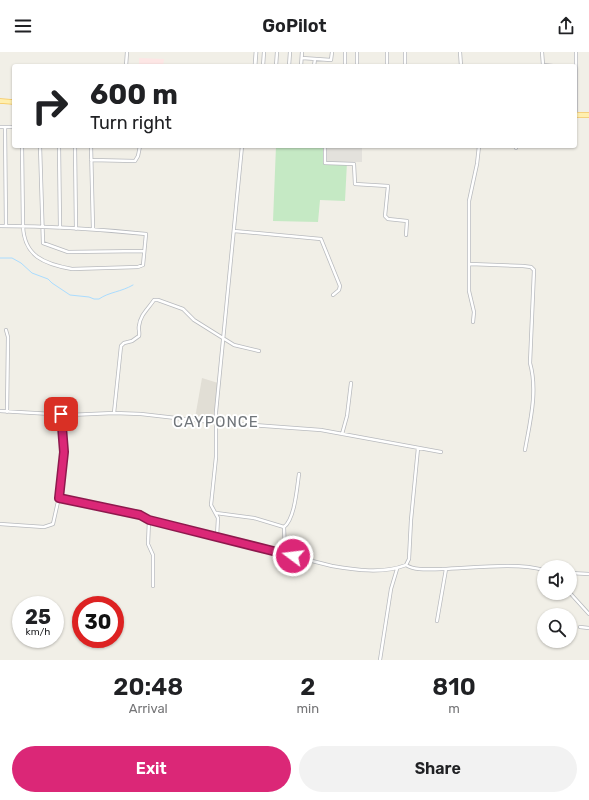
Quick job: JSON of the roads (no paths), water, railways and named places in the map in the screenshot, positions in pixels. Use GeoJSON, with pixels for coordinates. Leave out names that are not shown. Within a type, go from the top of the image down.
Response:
{"type":"FeatureCollection","features":[{"type":"Feature","properties":{"kind":"main road"},"geometry":{"type":"LineString","coordinates":[[0,101],[12,102]]}},
{"type":"Feature","properties":{"kind":"main road"},"geometry":{"type":"LineString","coordinates":[[577,115],[589,115]]}},
{"type":"Feature","properties":{"kind":"street"},"geometry":{"type":"LineString","coordinates":[[126,64],[127,52]]}},
{"type":"Feature","properties":{"kind":"street"},"geometry":{"type":"LineString","coordinates":[[255,64],[256,52]]}},
{"type":"Feature","properties":{"kind":"street"},"geometry":{"type":"LineString","coordinates":[[263,64],[264,52]]}},
{"type":"Feature","properties":{"kind":"street"},"geometry":{"type":"LineString","coordinates":[[276,64],[277,52]]}},
{"type":"Feature","properties":{"kind":"street"},"geometry":{"type":"LineString","coordinates":[[289,64],[290,52]]}},
{"type":"Feature","properties":{"kind":"street"},"geometry":{"type":"LineString","coordinates":[[301,64],[302,52]]}},
{"type":"Feature","properties":{"kind":"street"},"geometry":{"type":"LineString","coordinates":[[302,58],[331,60],[333,52]]}},
{"type":"Feature","properties":{"kind":"street"},"geometry":{"type":"LineString","coordinates":[[345,52],[345,64]]}},
{"type":"Feature","properties":{"kind":"street"},"geometry":{"type":"LineString","coordinates":[[357,52],[357,64]]}},
{"type":"Feature","properties":{"kind":"street"},"geometry":{"type":"LineString","coordinates":[[387,52],[387,64]]}},
{"type":"Feature","properties":{"kind":"street"},"geometry":{"type":"LineString","coordinates":[[405,52],[405,64]]}},
{"type":"Feature","properties":{"kind":"street"},"geometry":{"type":"LineString","coordinates":[[460,52],[460,64]]}},
{"type":"Feature","properties":{"kind":"street"},"geometry":{"type":"LineString","coordinates":[[542,52],[543,64]]}},
{"type":"Feature","properties":{"kind":"street"},"geometry":{"type":"LineString","coordinates":[[576,52],[576,64]]}},
{"type":"Feature","properties":{"kind":"street"},"geometry":{"type":"LineString","coordinates":[[314,64],[315,59]]}},
{"type":"Feature","properties":{"kind":"street"},"geometry":{"type":"LineString","coordinates":[[0,127],[12,127]]}},
{"type":"Feature","properties":{"kind":"street"},"geometry":{"type":"LineString","coordinates":[[5,127],[6,226]]}},
{"type":"Feature","properties":{"kind":"street"},"geometry":{"type":"LineString","coordinates":[[0,226],[6,226],[23,226],[42,226],[146,234],[143,265],[138,267],[87,269],[61,267],[31,253],[23,238],[23,226],[22,148]]}},
{"type":"Feature","properties":{"kind":"street"},"geometry":{"type":"LineString","coordinates":[[40,148],[43,242],[68,252],[144,251]]}},
{"type":"Feature","properties":{"kind":"street"},"geometry":{"type":"LineString","coordinates":[[59,148],[60,228]]}},
{"type":"Feature","properties":{"kind":"street"},"geometry":{"type":"LineString","coordinates":[[75,148],[76,229]]}},
{"type":"Feature","properties":{"kind":"street"},"geometry":{"type":"LineString","coordinates":[[91,148],[93,229]]}},
{"type":"Feature","properties":{"kind":"street"},"geometry":{"type":"LineString","coordinates":[[91,160],[135,161],[140,148]]}},
{"type":"Feature","properties":{"kind":"street"},"geometry":{"type":"LineString","coordinates":[[217,536],[219,523],[216,513],[211,505],[216,457],[216,421],[242,148]]}},
{"type":"Feature","properties":{"kind":"street"},"geometry":{"type":"LineString","coordinates":[[325,148],[326,162],[354,164],[355,184],[388,186],[385,216],[388,219],[407,221],[406,235]]}},
{"type":"Feature","properties":{"kind":"street"},"geometry":{"type":"LineString","coordinates":[[473,322],[474,312],[470,297],[468,201],[477,164],[479,148]]}},
{"type":"Feature","properties":{"kind":"street"},"geometry":{"type":"LineString","coordinates":[[234,231],[321,239],[340,286],[339,290],[333,295]]}},
{"type":"Feature","properties":{"kind":"street"},"geometry":{"type":"LineString","coordinates":[[470,264],[523,266],[531,267],[534,270],[530,349],[533,395],[525,450]]}},
{"type":"Feature","properties":{"kind":"street"},"geometry":{"type":"LineString","coordinates":[[114,413],[121,346],[124,343],[132,341],[140,336],[138,326],[142,314],[154,300],[183,309],[194,320],[234,345],[259,351]]}},
{"type":"Feature","properties":{"kind":"street"},"geometry":{"type":"LineString","coordinates":[[6,330],[8,337],[7,412]]}},
{"type":"Feature","properties":{"kind":"street"},"geometry":{"type":"LineString","coordinates":[[342,434],[347,416],[351,383]]}},
{"type":"Feature","properties":{"kind":"street"},"geometry":{"type":"LineString","coordinates":[[0,411],[61,414],[114,413],[216,421],[342,434],[441,452]]}},
{"type":"Feature","properties":{"kind":"street"},"geometry":{"type":"LineString","coordinates":[[0,524],[44,527],[52,526],[59,498],[64,452],[61,414]]}},
{"type":"Feature","properties":{"kind":"street"},"geometry":{"type":"LineString","coordinates":[[59,498],[140,515],[149,520],[353,570],[396,569],[406,565],[409,560],[411,520],[418,448]]}},
{"type":"Feature","properties":{"kind":"street"},"geometry":{"type":"LineString","coordinates":[[285,554],[284,527],[287,525],[294,507],[299,474]]}},
{"type":"Feature","properties":{"kind":"street"},"geometry":{"type":"LineString","coordinates":[[216,513],[254,518],[284,527]]}},
{"type":"Feature","properties":{"kind":"street"},"geometry":{"type":"LineString","coordinates":[[149,520],[148,544],[153,555],[153,586]]}},
{"type":"Feature","properties":{"kind":"street"},"geometry":{"type":"LineString","coordinates":[[406,565],[415,568],[446,569],[518,566],[537,569]]}},
{"type":"Feature","properties":{"kind":"street"},"geometry":{"type":"LineString","coordinates":[[380,660],[391,589],[396,569]]}},
{"type":"Feature","properties":{"kind":"street"},"geometry":{"type":"LineString","coordinates":[[437,621],[446,569]]}},
{"type":"Feature","properties":{"kind":"street"},"geometry":{"type":"LineString","coordinates":[[577,573],[589,574]]}},
{"type":"Feature","properties":{"kind":"street"},"geometry":{"type":"LineString","coordinates":[[576,600],[589,614]]}},
{"type":"Feature","properties":{"kind":"street"},"geometry":{"type":"LineString","coordinates":[[580,627],[589,628]]}},
{"type":"Feature","properties":{"kind":"waterway"},"geometry":{"type":"LineString","coordinates":[[0,258],[12,258],[21,263],[32,273],[48,279],[70,295],[99,299],[133,285]]}},
{"type":"Feature","properties":{"kind":"district","name":"CAYPONCE"},"geometry":{"type":"Point","coordinates":[216,422]}}]}
